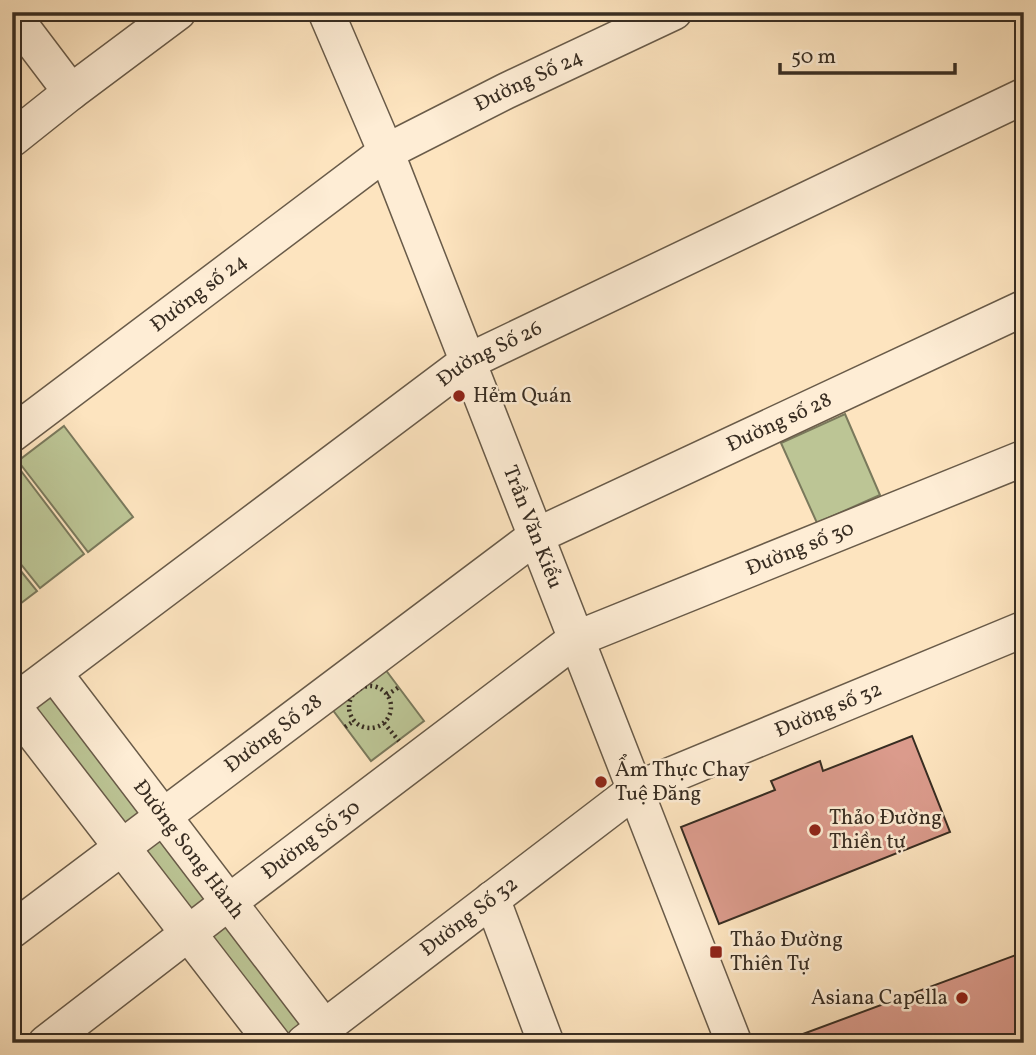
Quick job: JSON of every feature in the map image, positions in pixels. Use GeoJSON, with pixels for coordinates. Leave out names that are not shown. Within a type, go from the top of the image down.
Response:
{"type":"FeatureCollection","features":[{"type":"Feature","properties":{"kind":"street"},"geometry":{"type":"LineString","coordinates":[[12,139],[71,92],[140,24],[178,12]]}},
{"type":"Feature","properties":{"kind":"street","name":"Trần Văn Kiểu"},"geometry":{"type":"LineString","coordinates":[[326,12],[386,152],[734,1043]]}},
{"type":"Feature","properties":{"kind":"street","name":"Đường Số 24"},"geometry":{"type":"LineString","coordinates":[[386,152],[506,91],[674,12]]}},
{"type":"Feature","properties":{"kind":"street"},"geometry":{"type":"LineString","coordinates":[[12,14],[71,92]]}},
{"type":"Feature","properties":{"kind":"street","name":"Đường Số 26"},"geometry":{"type":"LineString","coordinates":[[12,705],[467,362],[1024,96]]}},
{"type":"Feature","properties":{"kind":"street","name":"Đường số 24"},"geometry":{"type":"LineString","coordinates":[[12,434],[386,152]]}},
{"type":"Feature","properties":{"kind":"street","name":"Đường số 28"},"geometry":{"type":"LineString","coordinates":[[536,536],[1024,308]]}},
{"type":"Feature","properties":{"kind":"street","name":"Đường số 30"},"geometry":{"type":"LineString","coordinates":[[576,639],[1024,458]]}},
{"type":"Feature","properties":{"kind":"street","name":"Đường Số 28"},"geometry":{"type":"LineString","coordinates":[[12,930],[536,536]]}},
{"type":"Feature","properties":{"kind":"street","name":"Đường số 32"},"geometry":{"type":"LineString","coordinates":[[635,790],[1024,629]]}},
{"type":"Feature","properties":{"kind":"street","name":"Đường Số 30"},"geometry":{"type":"LineString","coordinates":[[46,1043],[576,639]]}},
{"type":"Feature","properties":{"kind":"street","name":"Đường Song Hành"},"geometry":{"type":"LineString","coordinates":[[54,673],[229,902],[314,1035]]}},
{"type":"Feature","properties":{"kind":"street"},"geometry":{"type":"LineString","coordinates":[[12,705],[273,1043]]}},
{"type":"Feature","properties":{"kind":"street","name":"Đường Số 32"},"geometry":{"type":"LineString","coordinates":[[314,1035],[635,790]]}},
{"type":"Feature","properties":{"kind":"street"},"geometry":{"type":"LineString","coordinates":[[492,899],[546,1043]]}},
{"type":"Feature","properties":{"kind":"path"},"geometry":{"type":"LineString","coordinates":[[370,686],[377,687],[387,695],[391,710],[384,723],[365,728],[354,721],[350,702],[357,691],[370,686]]}},
{"type":"Feature","properties":{"kind":"path"},"geometry":{"type":"LineString","coordinates":[[387,695],[399,687]]}},
{"type":"Feature","properties":{"kind":"path"},"geometry":{"type":"LineString","coordinates":[[345,727],[354,721]]}},
{"type":"Feature","properties":{"kind":"green space"},"geometry":{"type":"Polygon","coordinates":[[[845,414],[880,495],[817,523],[781,443],[845,414]]]}},
{"type":"Feature","properties":{"kind":"green space"},"geometry":{"type":"Polygon","coordinates":[[[64,426],[133,517],[88,552],[18,461],[64,426]]]}},
{"type":"Feature","properties":{"kind":"green space"},"geometry":{"type":"Polygon","coordinates":[[[15,463],[84,554],[40,588],[12,553],[12,465],[15,463]]]}},
{"type":"Feature","properties":{"kind":"green space"},"geometry":{"type":"Polygon","coordinates":[[[12,560],[37,591],[12,610],[12,560]]]}},
{"type":"Feature","properties":{"kind":"green space"},"geometry":{"type":"Polygon","coordinates":[[[379,661],[424,721],[371,761],[326,701],[379,661]]]}},
{"type":"Feature","properties":{"kind":"green space"},"geometry":{"type":"Polygon","coordinates":[[[56,688],[151,814],[123,835],[27,709],[56,688]]]}},
{"type":"Feature","properties":{"kind":"green space"},"geometry":{"type":"Polygon","coordinates":[[[161,827],[218,900],[190,922],[134,849],[161,827]]]}},
{"type":"Feature","properties":{"kind":"green space"},"geometry":{"type":"Polygon","coordinates":[[[228,914],[312,1026],[288,1043],[201,934],[228,914]]]}},
{"type":"Feature","properties":{"kind":"building","name":"Thảo Đường Thiền tự"},"geometry":{"type":"Polygon","coordinates":[[[912,736],[950,832],[719,924],[681,827],[775,790],[771,781],[820,761],[823,771],[912,736]]]}},
{"type":"Feature","properties":{"kind":"building","name":"Asiana Capella"},"geometry":{"type":"Polygon","coordinates":[[[1024,952],[1024,1043],[784,1043],[784,1041],[1024,952]]]}},
{"type":"Feature","properties":{"kind":"place","name":"Hẻm Quán"},"geometry":{"type":"Point","coordinates":[459,396]}},
{"type":"Feature","properties":{"kind":"place","name":"Ẩm Thực Chay Tuệ Đăng"},"geometry":{"type":"Point","coordinates":[601,782]}},
{"type":"Feature","properties":{"kind":"place","name":"Thảo Đường Thiền tự"},"geometry":{"type":"Point","coordinates":[815,830]}},
{"type":"Feature","properties":{"kind":"place","name":"Thảo Đường Thiên Tự"},"geometry":{"type":"Point","coordinates":[716,952]}},
{"type":"Feature","properties":{"kind":"place","name":"Asiana Capella"},"geometry":{"type":"Point","coordinates":[962,998]}}]}
